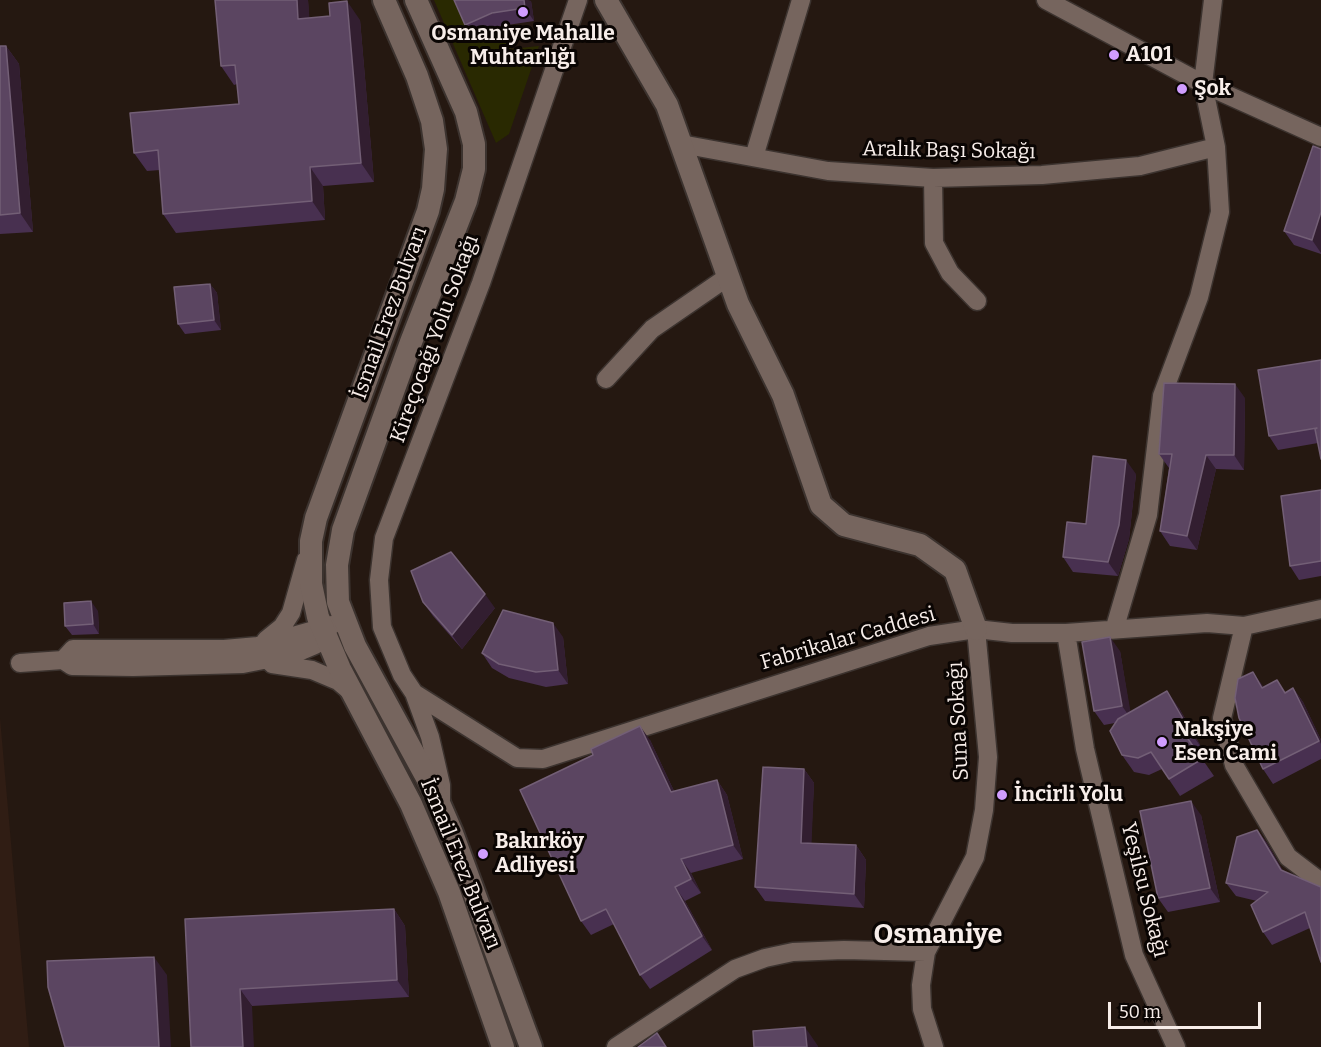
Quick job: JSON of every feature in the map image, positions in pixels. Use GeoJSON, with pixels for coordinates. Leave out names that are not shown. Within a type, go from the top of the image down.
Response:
{"type":"FeatureCollection","features":[{"type":"Feature","properties":{"kind":"street","name":"İsmail Erez Bulvarı"},"geometry":{"type":"LineString","coordinates":[[384,0],[417,76],[432,121],[436,149],[433,189],[428,211],[332,468],[311,541],[311,584],[334,625],[370,676],[441,809],[531,1047]]}},
{"type":"Feature","properties":{"kind":"street","name":"İsmail Erez Bulvarı"},"geometry":{"type":"LineString","coordinates":[[416,0],[466,112],[474,144],[474,169],[466,201],[403,363],[343,530],[337,565],[338,602],[334,625],[351,692],[411,804],[449,892],[503,1047]]}},
{"type":"Feature","properties":{"kind":"street","name":"Kireçocağı Yolu Sokağı"},"geometry":{"type":"LineString","coordinates":[[414,693],[402,675],[382,627],[379,580],[384,538],[481,283],[578,0]]}},
{"type":"Feature","properties":{"kind":"street"},"geometry":{"type":"LineString","coordinates":[[606,0],[667,105],[738,304],[783,394],[821,505],[844,525],[920,545],[955,570],[976,629]]}},
{"type":"Feature","properties":{"kind":"street"},"geometry":{"type":"LineString","coordinates":[[754,158],[801,0]]}},
{"type":"Feature","properties":{"kind":"street"},"geometry":{"type":"LineString","coordinates":[[1046,0],[1203,84],[1321,137]]}},
{"type":"Feature","properties":{"kind":"street"},"geometry":{"type":"LineString","coordinates":[[1115,627],[1148,515],[1162,396],[1199,297],[1220,212],[1216,147],[1203,84],[1213,0]]}},
{"type":"Feature","properties":{"kind":"street","name":"Aralık Başı Sokağı"},"geometry":{"type":"LineString","coordinates":[[681,144],[828,171],[933,178],[1042,175],[1140,166],[1216,147]]}},
{"type":"Feature","properties":{"kind":"street"},"geometry":{"type":"LineString","coordinates":[[933,178],[934,243],[950,273],[977,301]]}},
{"type":"Feature","properties":{"kind":"street"},"geometry":{"type":"LineString","coordinates":[[606,379],[652,329],[729,276]]}},
{"type":"Feature","properties":{"kind":"street"},"geometry":{"type":"LineString","coordinates":[[258,646],[282,627],[291,613],[311,541]]}},
{"type":"Feature","properties":{"kind":"street","name":"Fabrikalar Caddesi"},"geometry":{"type":"LineString","coordinates":[[414,693],[517,758],[543,759],[929,636],[976,629],[1012,633],[1066,633],[1115,627],[1207,623],[1244,626],[1321,609]]}},
{"type":"Feature","properties":{"kind":"street"},"geometry":{"type":"LineString","coordinates":[[63,660],[73,649],[224,649],[258,646],[334,625]]}},
{"type":"Feature","properties":{"kind":"street"},"geometry":{"type":"LineString","coordinates":[[243,664],[294,654],[315,645],[334,625]]}},
{"type":"Feature","properties":{"kind":"street"},"geometry":{"type":"LineString","coordinates":[[1244,626],[1222,718],[1234,765],[1288,857],[1321,882]]}},
{"type":"Feature","properties":{"kind":"street","name":"Suna Sokağı"},"geometry":{"type":"LineString","coordinates":[[934,1047],[922,1009],[921,985],[926,952],[975,857],[984,810],[988,757],[976,629]]}},
{"type":"Feature","properties":{"kind":"street","name":"Yeşilsu Sokağı"},"geometry":{"type":"LineString","coordinates":[[1066,633],[1085,749],[1134,955],[1176,1047]]}},
{"type":"Feature","properties":{"kind":"street"},"geometry":{"type":"LineString","coordinates":[[20,663],[63,660],[72,666],[243,664],[303,667],[338,681],[351,692]]}},
{"type":"Feature","properties":{"kind":"street"},"geometry":{"type":"LineString","coordinates":[[414,693],[436,759],[441,785],[441,809]]}},
{"type":"Feature","properties":{"kind":"street"},"geometry":{"type":"LineString","coordinates":[[616,1047],[735,969],[765,958],[793,952],[844,950],[926,952]]}},
{"type":"Feature","properties":{"kind":"shaded area"},"geometry":{"type":"Polygon","coordinates":[[[434,0],[506,0],[510,21],[511,49],[539,46],[509,134],[496,143],[434,0]]]}},
{"type":"Feature","properties":{"kind":"shaded area"},"geometry":{"type":"Polygon","coordinates":[[[0,718],[29,1047],[0,1047],[0,718]]]}},
{"type":"Feature","properties":{"kind":"building"},"geometry":{"type":"Polygon","coordinates":[[[215,0],[297,0],[298,19],[330,16],[329,3],[347,1],[361,163],[310,167],[312,201],[163,214],[158,150],[134,153],[130,113],[239,104],[235,65],[221,66],[215,0]]]}},
{"type":"Feature","properties":{"kind":"building"},"geometry":{"type":"Polygon","coordinates":[[[454,0],[524,0],[525,8],[492,13],[465,25],[454,0]]]}},
{"type":"Feature","properties":{"kind":"building"},"geometry":{"type":"Polygon","coordinates":[[[0,46],[6,46],[20,213],[0,215],[0,46]]]}},
{"type":"Feature","properties":{"kind":"building"},"geometry":{"type":"Polygon","coordinates":[[[1313,146],[1321,149],[1321,212],[1312,240],[1284,231],[1313,146]]]}},
{"type":"Feature","properties":{"kind":"building"},"geometry":{"type":"Polygon","coordinates":[[[210,284],[214,320],[178,324],[174,287],[210,284]]]}},
{"type":"Feature","properties":{"kind":"building"},"geometry":{"type":"Polygon","coordinates":[[[1321,360],[1321,459],[1315,429],[1317,428],[1269,436],[1258,370],[1321,360]]]}},
{"type":"Feature","properties":{"kind":"building"},"geometry":{"type":"Polygon","coordinates":[[[1164,383],[1235,384],[1234,455],[1206,455],[1187,536],[1160,531],[1172,454],[1159,454],[1164,383]]]}},
{"type":"Feature","properties":{"kind":"building"},"geometry":{"type":"Polygon","coordinates":[[[1093,456],[1126,460],[1119,525],[1108,562],[1063,557],[1067,522],[1086,524],[1093,456]]]}},
{"type":"Feature","properties":{"kind":"building"},"geometry":{"type":"Polygon","coordinates":[[[1321,490],[1321,561],[1290,566],[1281,496],[1321,490]]]}},
{"type":"Feature","properties":{"kind":"building"},"geometry":{"type":"Polygon","coordinates":[[[451,552],[485,594],[452,635],[423,602],[411,571],[451,552]]]}},
{"type":"Feature","properties":{"kind":"building"},"geometry":{"type":"Polygon","coordinates":[[[91,601],[93,624],[65,626],[64,603],[91,601]]]}},
{"type":"Feature","properties":{"kind":"building"},"geometry":{"type":"Polygon","coordinates":[[[503,610],[553,623],[558,670],[536,672],[499,664],[482,653],[503,610]]]}},
{"type":"Feature","properties":{"kind":"building"},"geometry":{"type":"Polygon","coordinates":[[[1110,637],[1122,706],[1094,711],[1082,642],[1110,637]]]}},
{"type":"Feature","properties":{"kind":"building"},"geometry":{"type":"Polygon","coordinates":[[[1253,672],[1262,688],[1277,680],[1285,693],[1293,688],[1319,741],[1263,769],[1239,718],[1235,698],[1238,679],[1253,672]]]}},
{"type":"Feature","properties":{"kind":"building"},"geometry":{"type":"Polygon","coordinates":[[[1167,691],[1191,733],[1186,736],[1202,759],[1169,779],[1151,752],[1138,758],[1122,755],[1110,731],[1118,719],[1167,691]]]}},
{"type":"Feature","properties":{"kind":"building"},"geometry":{"type":"Polygon","coordinates":[[[640,726],[671,792],[717,780],[733,845],[681,859],[691,879],[675,887],[702,936],[640,975],[606,909],[581,921],[520,790],[593,755],[591,749],[640,726]]]}},
{"type":"Feature","properties":{"kind":"building"},"geometry":{"type":"Polygon","coordinates":[[[763,767],[804,769],[801,843],[856,845],[854,894],[755,887],[763,767]]]}},
{"type":"Feature","properties":{"kind":"building"},"geometry":{"type":"Polygon","coordinates":[[[1191,801],[1210,888],[1158,898],[1140,811],[1191,801]]]}},
{"type":"Feature","properties":{"kind":"building"},"geometry":{"type":"Polygon","coordinates":[[[1257,830],[1281,870],[1321,887],[1321,962],[1305,912],[1263,932],[1251,905],[1268,892],[1226,883],[1237,837],[1257,830]]]}},
{"type":"Feature","properties":{"kind":"building"},"geometry":{"type":"Polygon","coordinates":[[[394,909],[397,980],[240,989],[243,1047],[191,1047],[185,919],[394,909]]]}},
{"type":"Feature","properties":{"kind":"building"},"geometry":{"type":"Polygon","coordinates":[[[154,957],[159,1047],[65,1047],[48,987],[47,961],[154,957]]]}},
{"type":"Feature","properties":{"kind":"building"},"geometry":{"type":"Polygon","coordinates":[[[805,1027],[807,1047],[754,1047],[753,1031],[805,1027]]]}},
{"type":"Feature","properties":{"kind":"building"},"geometry":{"type":"Polygon","coordinates":[[[657,1033],[666,1047],[638,1047],[657,1033]]]}},
{"type":"Feature","properties":{"kind":"place","name":"Osmaniye Mahalle Muhtarlığı"},"geometry":{"type":"Point","coordinates":[523,12]}},
{"type":"Feature","properties":{"kind":"place","name":"A101"},"geometry":{"type":"Point","coordinates":[1114,55]}},
{"type":"Feature","properties":{"kind":"place","name":"Şok"},"geometry":{"type":"Point","coordinates":[1182,89]}},
{"type":"Feature","properties":{"kind":"place","name":"Nakşiye Esen Cami"},"geometry":{"type":"Point","coordinates":[1162,742]}},
{"type":"Feature","properties":{"kind":"place","name":"İncirli Yolu"},"geometry":{"type":"Point","coordinates":[1002,795]}},
{"type":"Feature","properties":{"kind":"place","name":"Bakırköy Adliyesi"},"geometry":{"type":"Point","coordinates":[483,854]}},
{"type":"Feature","properties":{"kind":"district","name":"Osmaniye"},"geometry":{"type":"Point","coordinates":[938,935]}}]}
